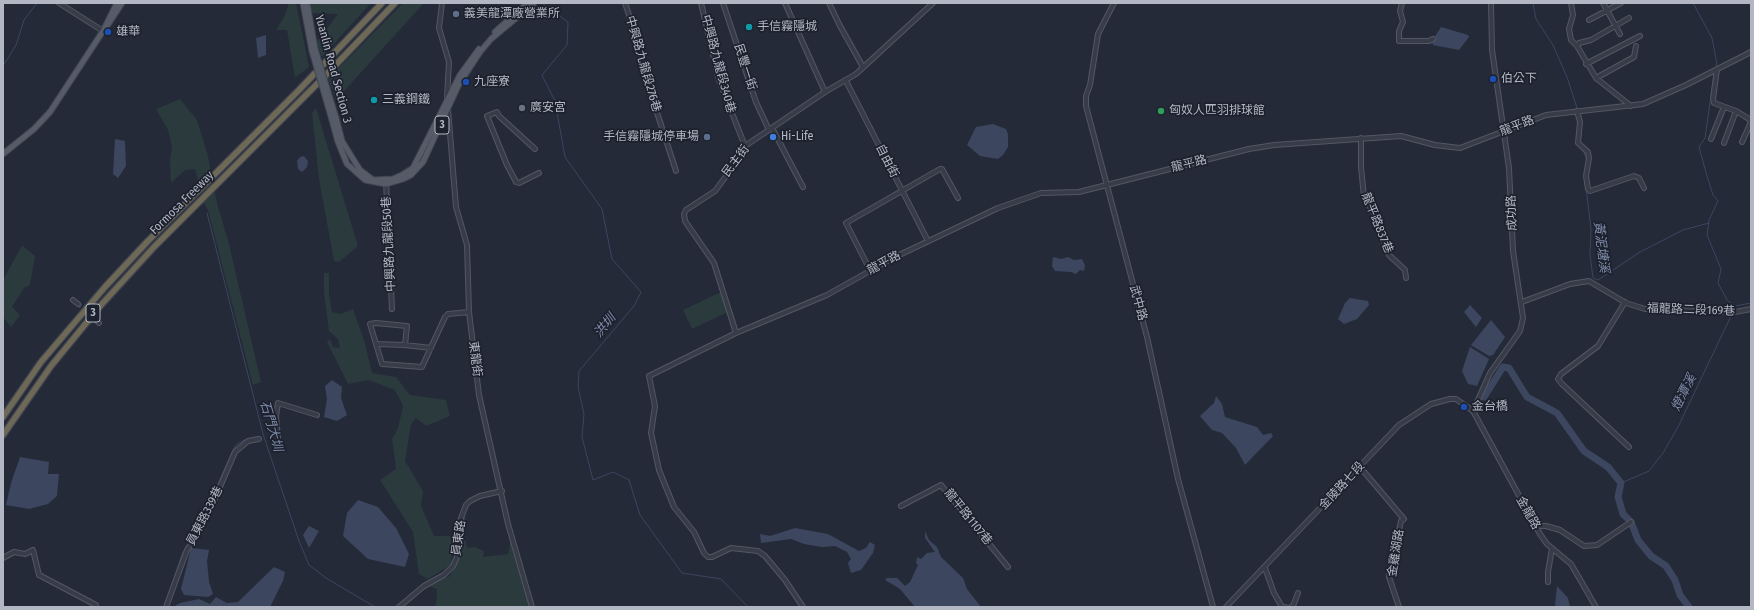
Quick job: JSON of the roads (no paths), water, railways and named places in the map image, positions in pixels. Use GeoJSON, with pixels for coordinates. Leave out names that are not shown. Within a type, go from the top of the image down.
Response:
{"type":"FeatureCollection","features":[{"type":"Feature","properties":{"kind":"highway","name":"Formosa Freeway"},"geometry":{"type":"LineString","coordinates":[[3,417],[42,362],[95,298],[147,242],[299,90],[382,3]]}},
{"type":"Feature","properties":{"kind":"highway","name":"Formosa Freeway"},"geometry":{"type":"LineString","coordinates":[[3,435],[51,366],[91,316],[154,246],[325,76],[395,3]]}},
{"type":"Feature","properties":{"kind":"main road"},"geometry":{"type":"LineString","coordinates":[[103,31],[117,3]]}},
{"type":"Feature","properties":{"kind":"main road"},"geometry":{"type":"LineString","coordinates":[[3,154],[34,129],[50,112],[122,3]]}},
{"type":"Feature","properties":{"kind":"main road","name":"Yuanlin Road Section 3"},"geometry":{"type":"LineString","coordinates":[[303,3],[313,50],[340,141],[360,170],[373,180],[386,182]]}},
{"type":"Feature","properties":{"kind":"main road","name":"Yuanlin Road Section 3"},"geometry":{"type":"LineString","coordinates":[[307,3],[313,50]]}},
{"type":"Feature","properties":{"kind":"main road","name":"3"},"geometry":{"type":"LineString","coordinates":[[386,182],[403,180],[415,171],[423,162],[460,75],[472,57],[498,29],[528,3]]}},
{"type":"Feature","properties":{"kind":"main road","name":"3"},"geometry":{"type":"LineString","coordinates":[[386,182],[402,176],[413,168],[459,84],[480,52],[491,39],[534,3]]}},
{"type":"Feature","properties":{"kind":"street"},"geometry":{"type":"LineString","coordinates":[[59,3],[103,31]]}},
{"type":"Feature","properties":{"kind":"street","name":"東龍街"},"geometry":{"type":"LineString","coordinates":[[442,3],[439,28],[449,62],[447,107],[456,207],[467,245],[469,312],[479,395],[502,490],[508,524],[532,607]]}},
{"type":"Feature","properties":{"kind":"street","name":"中興路九龍段276巷"},"geometry":{"type":"LineString","coordinates":[[625,3],[639,45],[652,97],[676,171]]}},
{"type":"Feature","properties":{"kind":"street","name":"中興路九龍段340巷"},"geometry":{"type":"LineString","coordinates":[[701,3],[720,80],[745,146]]}},
{"type":"Feature","properties":{"kind":"street","name":"民豐一街"},"geometry":{"type":"LineString","coordinates":[[723,3],[756,102],[803,187]]}},
{"type":"Feature","properties":{"kind":"street"},"geometry":{"type":"LineString","coordinates":[[785,3],[825,92]]}},
{"type":"Feature","properties":{"kind":"street"},"geometry":{"type":"LineString","coordinates":[[829,3],[863,68]]}},
{"type":"Feature","properties":{"kind":"street","name":"民主街"},"geometry":{"type":"LineString","coordinates":[[736,333],[714,263],[685,220],[684,214],[686,210],[715,191],[744,152],[745,146],[825,92],[846,82],[933,3]]}},
{"type":"Feature","properties":{"kind":"street","name":"武中路"},"geometry":{"type":"LineString","coordinates":[[1114,3],[1098,34],[1090,85],[1085,101],[1147,337],[1178,479],[1213,607]]}},
{"type":"Feature","properties":{"kind":"street"},"geometry":{"type":"LineString","coordinates":[[1402,3],[1400,11],[1403,22],[1399,31],[1399,41],[1429,41],[1432,39]]}},
{"type":"Feature","properties":{"kind":"street","name":"成功路"},"geometry":{"type":"LineString","coordinates":[[1473,411],[1490,373],[1520,331],[1522,318],[1522,302],[1513,251],[1509,168],[1492,50],[1491,3]]}},
{"type":"Feature","properties":{"kind":"street"},"geometry":{"type":"LineString","coordinates":[[1571,3],[1573,15],[1569,29],[1571,40],[1596,78],[1631,106]]}},
{"type":"Feature","properties":{"kind":"street"},"geometry":{"type":"LineString","coordinates":[[1603,3],[1620,34]]}},
{"type":"Feature","properties":{"kind":"street"},"geometry":{"type":"LineString","coordinates":[[1589,20],[1621,3]]}},
{"type":"Feature","properties":{"kind":"street"},"geometry":{"type":"LineString","coordinates":[[1576,46],[1579,43],[1591,40],[1630,18]]}},
{"type":"Feature","properties":{"kind":"street"},"geometry":{"type":"LineString","coordinates":[[1586,64],[1640,36]]}},
{"type":"Feature","properties":{"kind":"street"},"geometry":{"type":"LineString","coordinates":[[1596,78],[1634,57],[1636,46]]}},
{"type":"Feature","properties":{"kind":"street","name":"龍平路"},"geometry":{"type":"LineString","coordinates":[[803,607],[785,580],[765,556],[758,551],[731,548],[712,557],[708,557],[704,553],[692,529],[674,507],[659,470],[651,433],[655,406],[649,376],[736,333],[827,295],[870,270],[928,241],[998,208],[1028,196],[1041,193],[1080,192],[1249,149],[1361,138],[1401,136],[1435,145],[1460,148],[1546,115],[1631,106],[1650,101],[1751,52]]}},
{"type":"Feature","properties":{"kind":"street"},"geometry":{"type":"LineString","coordinates":[[1717,69],[1712,99],[1717,105],[1736,111],[1749,119],[1751,122],[1742,142]]}},
{"type":"Feature","properties":{"kind":"street","name":"自由街"},"geometry":{"type":"LineString","coordinates":[[846,82],[928,241]]}},
{"type":"Feature","properties":{"kind":"street"},"geometry":{"type":"LineString","coordinates":[[1711,139],[1724,107]]}},
{"type":"Feature","properties":{"kind":"street"},"geometry":{"type":"LineString","coordinates":[[1577,111],[1580,122],[1578,143],[1588,152],[1589,158],[1586,176],[1588,189],[1590,191],[1634,176],[1639,178],[1644,188]]}},
{"type":"Feature","properties":{"kind":"street"},"geometry":{"type":"LineString","coordinates":[[1724,143],[1736,111]]}},
{"type":"Feature","properties":{"kind":"street"},"geometry":{"type":"LineString","coordinates":[[535,149],[499,116],[497,112],[487,116],[507,165],[516,182],[519,183],[539,173]]}},
{"type":"Feature","properties":{"kind":"street","name":"龍平路837巷"},"geometry":{"type":"LineString","coordinates":[[1361,138],[1361,167],[1364,197],[1375,215],[1389,255],[1405,270],[1406,278]]}},
{"type":"Feature","properties":{"kind":"street"},"geometry":{"type":"LineString","coordinates":[[870,270],[846,223],[902,189],[942,169],[958,198]]}},
{"type":"Feature","properties":{"kind":"street","name":"中興路九龍段50巷"},"geometry":{"type":"LineString","coordinates":[[386,182],[392,309]]}},
{"type":"Feature","properties":{"kind":"street","name":"福龍路二段169巷"},"geometry":{"type":"LineString","coordinates":[[1522,302],[1570,284],[1589,281],[1636,307],[1735,312],[1751,309]]}},
{"type":"Feature","properties":{"kind":"street"},"geometry":{"type":"LineString","coordinates":[[73,300],[78,304]]}},
{"type":"Feature","properties":{"kind":"street"},"geometry":{"type":"LineString","coordinates":[[1625,302],[1598,346],[1561,374],[1558,379],[1629,447]]}},
{"type":"Feature","properties":{"kind":"street"},"geometry":{"type":"LineString","coordinates":[[405,345],[407,326],[376,323],[370,324],[382,364],[422,367],[445,317],[448,314],[469,312]]}},
{"type":"Feature","properties":{"kind":"street"},"geometry":{"type":"LineString","coordinates":[[95,319],[99,323]]}},
{"type":"Feature","properties":{"kind":"street"},"geometry":{"type":"LineString","coordinates":[[377,344],[432,348]]}},
{"type":"Feature","properties":{"kind":"street","name":"金陵路七段"},"geometry":{"type":"LineString","coordinates":[[1226,607],[1265,568],[1399,426],[1437,401],[1456,399],[1473,411]]}},
{"type":"Feature","properties":{"kind":"street"},"geometry":{"type":"LineString","coordinates":[[278,437],[276,416],[278,403],[316,415]]}},
{"type":"Feature","properties":{"kind":"street","name":"金龍路"},"geometry":{"type":"LineString","coordinates":[[1473,411],[1535,526],[1547,544],[1571,564],[1580,576],[1596,607]]}},
{"type":"Feature","properties":{"kind":"street","name":"員東路339巷"},"geometry":{"type":"LineString","coordinates":[[166,607],[188,550],[213,503],[235,452],[248,441],[259,439]]}},
{"type":"Feature","properties":{"kind":"street","name":"金雞湖路"},"geometry":{"type":"LineString","coordinates":[[1360,467],[1404,519],[1401,522],[1389,577],[1399,607]]}},
{"type":"Feature","properties":{"kind":"street","name":"龍平路1107巷"},"geometry":{"type":"LineString","coordinates":[[901,506],[941,485],[1008,567]]}},
{"type":"Feature","properties":{"kind":"street","name":"員東路"},"geometry":{"type":"LineString","coordinates":[[399,607],[430,582],[444,575],[453,566],[457,557],[458,526],[466,505],[470,501],[480,496],[502,490]]}},
{"type":"Feature","properties":{"kind":"street"},"geometry":{"type":"LineString","coordinates":[[1535,526],[1546,526],[1560,530],[1584,546],[1597,545],[1631,522]]}},
{"type":"Feature","properties":{"kind":"street"},"geometry":{"type":"LineString","coordinates":[[1548,582],[1552,548]]}},
{"type":"Feature","properties":{"kind":"street"},"geometry":{"type":"LineString","coordinates":[[3,558],[14,552],[25,554],[33,550],[39,575],[96,605]]}},
{"type":"Feature","properties":{"kind":"street"},"geometry":{"type":"LineString","coordinates":[[1265,568],[1274,593],[1282,607],[1284,607]]}},
{"type":"Feature","properties":{"kind":"street"},"geometry":{"type":"LineString","coordinates":[[1291,607],[1293,606],[1298,593]]}},
{"type":"Feature","properties":{"kind":"water"},"geometry":{"type":"Polygon","coordinates":[[[1441,27],[1468,35],[1469,37],[1459,50],[1433,45],[1432,41],[1441,27]]]}},
{"type":"Feature","properties":{"kind":"water"},"geometry":{"type":"Polygon","coordinates":[[[266,35],[266,55],[258,58],[256,38],[266,35]]]}},
{"type":"Feature","properties":{"kind":"water"},"geometry":{"type":"Polygon","coordinates":[[[993,124],[1006,129],[1008,134],[1008,147],[1003,155],[998,159],[980,156],[967,145],[976,127],[993,124]]]}},
{"type":"Feature","properties":{"kind":"water"},"geometry":{"type":"Polygon","coordinates":[[[115,139],[125,141],[126,166],[118,178],[113,174],[115,139]]]}},
{"type":"Feature","properties":{"kind":"water"},"geometry":{"type":"Polygon","coordinates":[[[304,156],[308,161],[307,167],[302,172],[298,169],[297,161],[300,157],[304,156]]]}},
{"type":"Feature","properties":{"kind":"water"},"geometry":{"type":"Polygon","coordinates":[[[1053,257],[1061,259],[1068,257],[1074,260],[1082,259],[1085,265],[1084,271],[1080,270],[1076,274],[1071,272],[1055,271],[1052,266],[1053,257]]]}},
{"type":"Feature","properties":{"kind":"water"},"geometry":{"type":"Polygon","coordinates":[[[1350,298],[1368,301],[1369,305],[1357,319],[1344,324],[1338,319],[1345,303],[1350,298]]]}},
{"type":"Feature","properties":{"kind":"water"},"geometry":{"type":"Polygon","coordinates":[[[1470,305],[1482,318],[1476,327],[1464,312],[1470,305]]]}},
{"type":"Feature","properties":{"kind":"water"},"geometry":{"type":"Polygon","coordinates":[[[1491,320],[1505,337],[1493,355],[1489,356],[1471,345],[1491,320]]]}},
{"type":"Feature","properties":{"kind":"water"},"geometry":{"type":"Polygon","coordinates":[[[1470,347],[1489,359],[1477,386],[1468,384],[1462,371],[1470,347]]]}},
{"type":"Feature","properties":{"kind":"water"},"geometry":{"type":"Polygon","coordinates":[[[332,380],[342,387],[341,398],[347,415],[337,421],[324,417],[327,399],[325,386],[332,380]]]}},
{"type":"Feature","properties":{"kind":"water"},"geometry":{"type":"Polygon","coordinates":[[[1216,396],[1222,404],[1225,417],[1257,427],[1263,435],[1271,433],[1273,436],[1245,465],[1236,448],[1222,433],[1212,430],[1200,416],[1214,403],[1216,396]]]}},
{"type":"Feature","properties":{"kind":"water"},"geometry":{"type":"Polygon","coordinates":[[[20,457],[49,462],[48,474],[59,474],[57,496],[48,504],[29,509],[6,505],[11,483],[20,457]]]}},
{"type":"Feature","properties":{"kind":"water"},"geometry":{"type":"Polygon","coordinates":[[[358,500],[378,507],[396,528],[409,554],[405,567],[368,559],[343,536],[347,513],[358,500]]]}},
{"type":"Feature","properties":{"kind":"water"},"geometry":{"type":"Polygon","coordinates":[[[309,526],[319,531],[309,548],[303,535],[309,526]]]}},
{"type":"Feature","properties":{"kind":"water"},"geometry":{"type":"Polygon","coordinates":[[[795,528],[828,534],[859,551],[866,548],[870,542],[875,545],[873,553],[861,570],[851,573],[848,563],[851,559],[847,552],[835,546],[822,547],[804,544],[791,539],[761,543],[760,534],[770,536],[795,528]]]}},
{"type":"Feature","properties":{"kind":"water"},"geometry":{"type":"Polygon","coordinates":[[[925,531],[929,540],[937,547],[941,557],[963,578],[967,589],[981,607],[915,607],[900,589],[885,580],[887,578],[897,578],[905,586],[910,582],[918,565],[916,563],[917,557],[921,559],[927,553],[935,552],[925,538],[925,531]]]}},
{"type":"Feature","properties":{"kind":"water"},"geometry":{"type":"Polygon","coordinates":[[[191,548],[209,550],[207,561],[209,582],[213,594],[208,597],[184,595],[181,589],[191,548]]]}},
{"type":"Feature","properties":{"kind":"water"},"geometry":{"type":"Polygon","coordinates":[[[274,567],[285,572],[283,581],[270,607],[173,607],[180,603],[199,599],[210,604],[216,597],[227,603],[238,602],[274,567]]]}},
{"type":"Feature","properties":{"kind":"water"},"geometry":{"type":"Polygon","coordinates":[[[1557,586],[1568,598],[1570,607],[1556,607],[1557,586]]]}},
{"type":"Feature","properties":{"kind":"waterway"},"geometry":{"type":"LineString","coordinates":[[3,66],[16,45],[24,20],[37,3]]}},
{"type":"Feature","properties":{"kind":"waterway","name":"洪圳"},"geometry":{"type":"LineString","coordinates":[[542,3],[568,22],[567,45],[542,75],[555,101],[565,157],[602,209],[612,259],[641,292],[634,306],[579,371],[578,387],[584,414],[582,437],[593,480],[613,472],[629,480],[640,515],[682,573],[721,579],[748,607]]}},
{"type":"Feature","properties":{"kind":"waterway","name":"黃泥塘溪"},"geometry":{"type":"LineString","coordinates":[[1533,3],[1536,19],[1553,45],[1567,77],[1577,108]]}},
{"type":"Feature","properties":{"kind":"waterway","name":"黃泥塘溪"},"geometry":{"type":"LineString","coordinates":[[1693,3],[1712,38],[1717,64],[1716,67]]}},
{"type":"Feature","properties":{"kind":"waterway","name":"黃泥塘溪"},"geometry":{"type":"LineString","coordinates":[[1714,75],[1705,138],[1699,147],[1713,195],[1718,201],[1709,220],[1707,235],[1721,269],[1718,283],[1727,300],[1735,306]]}},
{"type":"Feature","properties":{"kind":"waterway","name":"黃泥塘溪"},"geometry":{"type":"LineString","coordinates":[[1580,114],[1582,120]]}},
{"type":"Feature","properties":{"kind":"waterway","name":"黃泥塘溪"},"geometry":{"type":"LineString","coordinates":[[1583,150],[1587,160]]}},
{"type":"Feature","properties":{"kind":"waterway","name":"黃泥塘溪"},"geometry":{"type":"LineString","coordinates":[[1586,187],[1591,229],[1590,255],[1593,278],[1598,280],[1640,252],[1683,230],[1709,223]]}},
{"type":"Feature","properties":{"kind":"waterway","name":"石門大圳"},"geometry":{"type":"LineString","coordinates":[[207,213],[263,434],[299,541],[309,565],[326,578],[375,607]]}},
{"type":"Feature","properties":{"kind":"waterway","name":"燈潭溪"},"geometry":{"type":"LineString","coordinates":[[1733,311],[1735,306],[1751,303]]}},
{"type":"Feature","properties":{"kind":"waterway","name":"燈潭溪"},"geometry":{"type":"LineString","coordinates":[[1621,483],[1649,471],[1663,453],[1679,425],[1732,314]]}},
{"type":"Feature","properties":{"kind":"waterway"},"geometry":{"type":"LineString","coordinates":[[1484,397],[1503,367],[1509,368],[1527,397],[1557,413],[1584,451],[1608,467],[1621,483],[1618,497],[1623,514],[1631,522],[1638,540],[1651,556],[1666,566],[1675,580],[1680,595],[1689,607]]}},
{"type":"Feature","properties":{"kind":"waterway"},"geometry":{"type":"LineString","coordinates":[[166,601],[183,552],[198,529],[233,450],[236,445],[244,440],[256,437]]}},
{"type":"Feature","properties":{"kind":"tunnel"},"geometry":{"type":"LineString","coordinates":[[78,304],[93,317]]}},
{"type":"Feature","properties":{"kind":"place","name":"義美龍潭廠營業所"},"geometry":{"type":"Point","coordinates":[456,14]}},
{"type":"Feature","properties":{"kind":"place","name":"手信霧隱城"},"geometry":{"type":"Point","coordinates":[749,27]}},
{"type":"Feature","properties":{"kind":"place","name":"雄華"},"geometry":{"type":"Point","coordinates":[108,32]}},
{"type":"Feature","properties":{"kind":"place","name":"伯公下"},"geometry":{"type":"Point","coordinates":[1493,79]}},
{"type":"Feature","properties":{"kind":"place","name":"九座寮"},"geometry":{"type":"Point","coordinates":[466,82]}},
{"type":"Feature","properties":{"kind":"place","name":"三義鋼鐵"},"geometry":{"type":"Point","coordinates":[374,100]}},
{"type":"Feature","properties":{"kind":"place","name":"廣安宮"},"geometry":{"type":"Point","coordinates":[522,108]}},
{"type":"Feature","properties":{"kind":"place","name":"匈奴人匹羽排球館"},"geometry":{"type":"Point","coordinates":[1161,111]}},
{"type":"Feature","properties":{"kind":"place","name":"手信霧隱城停車場"},"geometry":{"type":"Point","coordinates":[707,137]}},
{"type":"Feature","properties":{"kind":"place","name":"Hi-Life"},"geometry":{"type":"Point","coordinates":[773,137]}},
{"type":"Feature","properties":{"kind":"place","name":"金台橋"},"geometry":{"type":"Point","coordinates":[1464,407]}}]}
